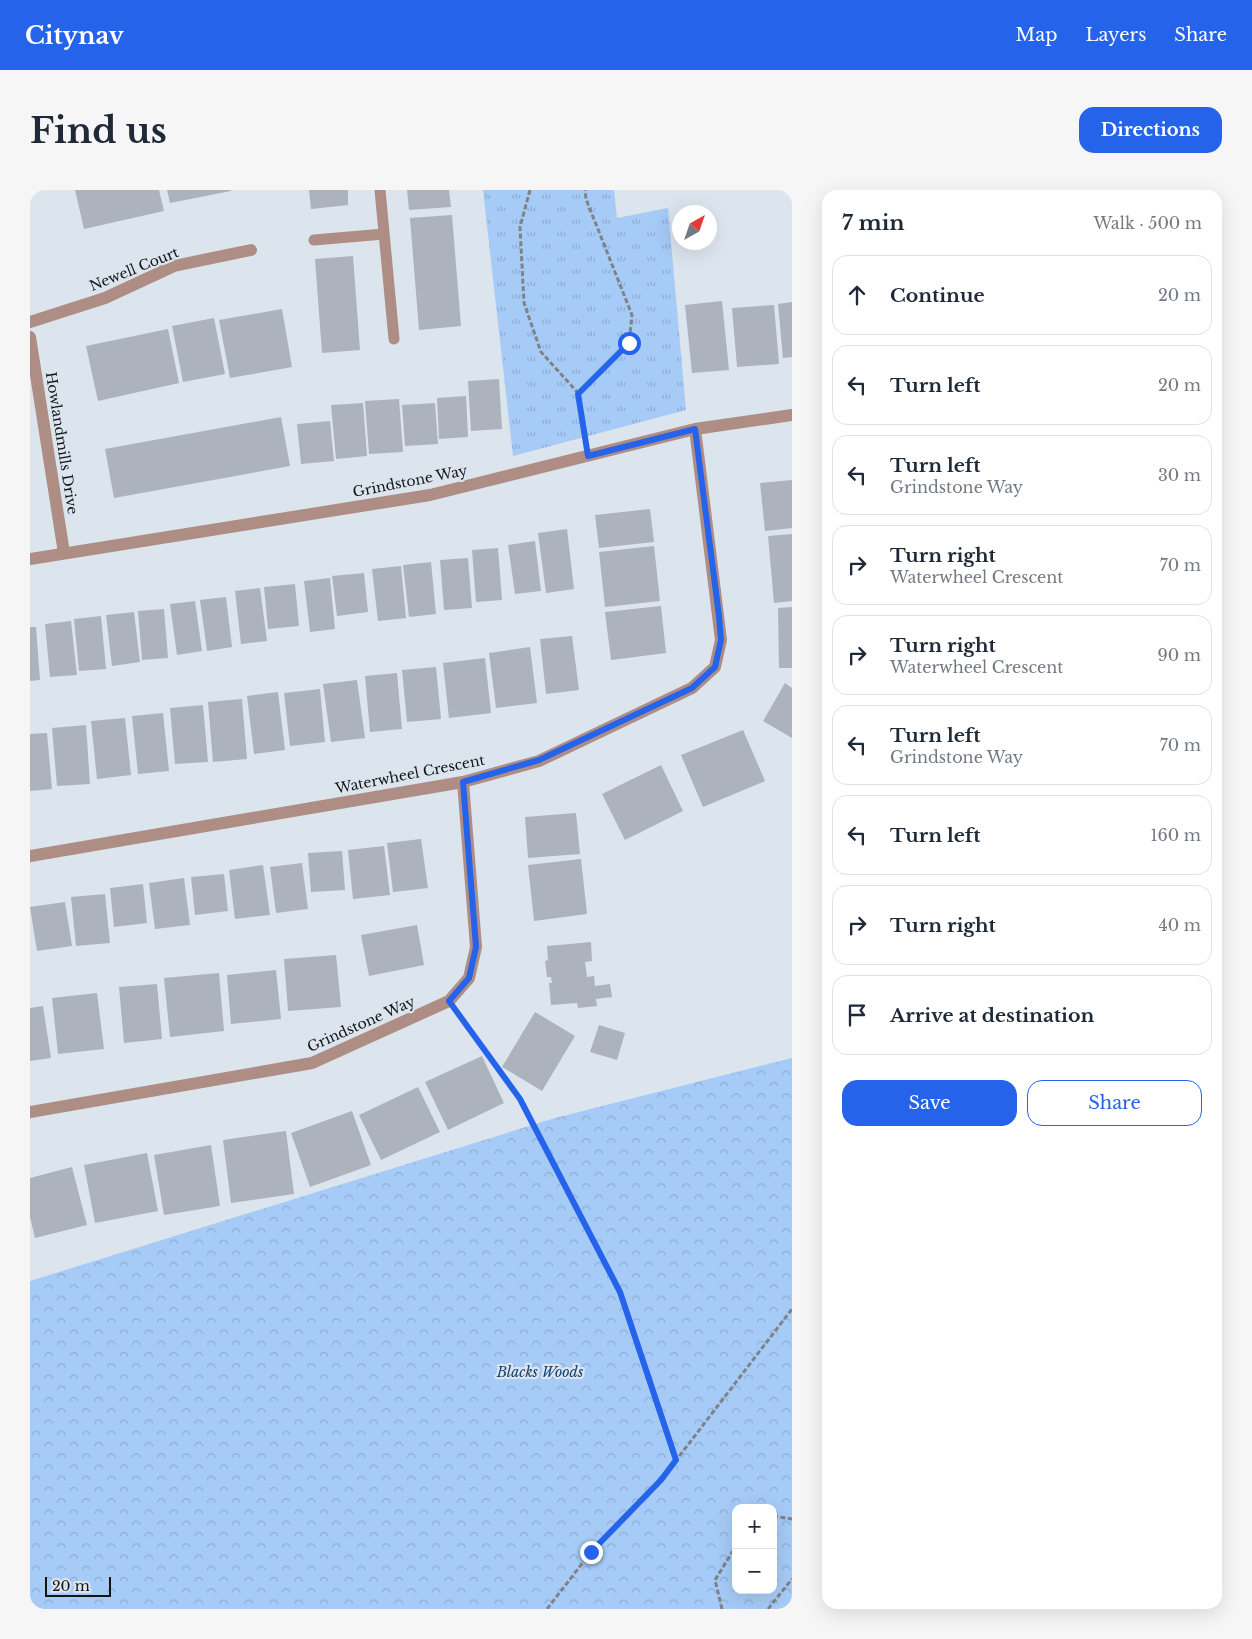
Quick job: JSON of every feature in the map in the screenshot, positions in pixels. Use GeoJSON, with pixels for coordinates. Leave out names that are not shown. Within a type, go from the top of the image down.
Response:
{"type":"FeatureCollection","features":[{"type":"Feature","properties":{"kind":"street","name":"Newell Court"},"geometry":{"type":"LineString","coordinates":[[30,322],[105,298],[174,266],[251,250]]}},
{"type":"Feature","properties":{"kind":"street","name":"Howlandmills Drive"},"geometry":{"type":"LineString","coordinates":[[30,337],[64,553]]}},
{"type":"Feature","properties":{"kind":"street","name":"Grindstone Way"},"geometry":{"type":"LineString","coordinates":[[30,559],[430,495],[695,429],[792,415]]}},
{"type":"Feature","properties":{"kind":"street","name":"Waterwheel Crescent"},"geometry":{"type":"LineString","coordinates":[[30,856],[463,782],[539,760],[692,688],[715,667],[721,640],[695,429]]}},
{"type":"Feature","properties":{"kind":"street","name":"Grindstone Way"},"geometry":{"type":"LineString","coordinates":[[30,1112],[312,1063],[449,1001],[469,978],[476,947],[463,782]]}},
{"type":"Feature","properties":{"kind":"lane"},"geometry":{"type":"LineString","coordinates":[[380,190],[394,339]]}},
{"type":"Feature","properties":{"kind":"lane"},"geometry":{"type":"LineString","coordinates":[[314,240],[384,234]]}},
{"type":"Feature","properties":{"kind":"path"},"geometry":{"type":"LineString","coordinates":[[530,190],[520,227],[524,303],[542,352],[578,394],[588,456]]}},
{"type":"Feature","properties":{"kind":"path"},"geometry":{"type":"LineString","coordinates":[[578,394],[629,343],[632,315],[586,198],[585,190]]}},
{"type":"Feature","properties":{"kind":"path"},"geometry":{"type":"LineString","coordinates":[[449,1001],[520,1099],[620,1292],[676,1460]]}},
{"type":"Feature","properties":{"kind":"path"},"geometry":{"type":"LineString","coordinates":[[547,1609],[591,1552],[661,1480],[792,1309]]}},
{"type":"Feature","properties":{"kind":"path"},"geometry":{"type":"LineString","coordinates":[[777,1517],[792,1519]]}},
{"type":"Feature","properties":{"kind":"path"},"geometry":{"type":"LineString","coordinates":[[722,1609],[715,1580],[734,1549]]}},
{"type":"Feature","properties":{"kind":"path"},"geometry":{"type":"LineString","coordinates":[[768,1609],[792,1580]]}},
{"type":"Feature","properties":{"kind":"green space"},"geometry":{"type":"Polygon","coordinates":[[[483,190],[614,190],[617,218],[668,208],[686,410],[513,456],[483,190]]]}},
{"type":"Feature","properties":{"kind":"green space","name":"Blacks Woods"},"geometry":{"type":"Polygon","coordinates":[[[792,1058],[792,1609],[30,1609],[30,1281],[555,1118],[792,1058]]]}},
{"type":"Feature","properties":{"kind":"building"},"geometry":{"type":"Polygon","coordinates":[[[75,190],[159,190],[164,211],[84,229],[75,190]]]}},
{"type":"Feature","properties":{"kind":"building"},"geometry":{"type":"Polygon","coordinates":[[[167,190],[231,190],[231,191],[170,203],[167,190]]]}},
{"type":"Feature","properties":{"kind":"building"},"geometry":{"type":"Polygon","coordinates":[[[309,190],[348,190],[348,205],[311,209],[309,190]]]}},
{"type":"Feature","properties":{"kind":"building"},"geometry":{"type":"Polygon","coordinates":[[[407,190],[449,190],[451,207],[409,210],[407,190]]]}},
{"type":"Feature","properties":{"kind":"building"},"geometry":{"type":"Polygon","coordinates":[[[452,215],[461,326],[419,330],[410,218],[452,215]]]}},
{"type":"Feature","properties":{"kind":"building"},"geometry":{"type":"Polygon","coordinates":[[[353,256],[360,350],[322,353],[315,259],[353,256]]]}},
{"type":"Feature","properties":{"kind":"building"},"geometry":{"type":"Polygon","coordinates":[[[722,301],[729,370],[692,373],[685,305],[722,301]]]}},
{"type":"Feature","properties":{"kind":"building"},"geometry":{"type":"Polygon","coordinates":[[[792,302],[792,357],[783,358],[778,304],[792,302]]]}},
{"type":"Feature","properties":{"kind":"building"},"geometry":{"type":"Polygon","coordinates":[[[774,305],[779,364],[737,367],[732,308],[774,305]]]}},
{"type":"Feature","properties":{"kind":"building"},"geometry":{"type":"Polygon","coordinates":[[[282,309],[292,367],[230,378],[219,320],[282,309]]]}},
{"type":"Feature","properties":{"kind":"building"},"geometry":{"type":"Polygon","coordinates":[[[214,318],[225,374],[183,382],[172,326],[214,318]]]}},
{"type":"Feature","properties":{"kind":"building"},"geometry":{"type":"Polygon","coordinates":[[[168,329],[179,383],[98,401],[86,346],[168,329]]]}},
{"type":"Feature","properties":{"kind":"building"},"geometry":{"type":"Polygon","coordinates":[[[499,379],[502,429],[471,431],[468,381],[499,379]]]}},
{"type":"Feature","properties":{"kind":"building"},"geometry":{"type":"Polygon","coordinates":[[[466,396],[468,437],[439,439],[437,398],[466,396]]]}},
{"type":"Feature","properties":{"kind":"building"},"geometry":{"type":"Polygon","coordinates":[[[399,399],[403,452],[369,454],[365,401],[399,399]]]}},
{"type":"Feature","properties":{"kind":"building"},"geometry":{"type":"Polygon","coordinates":[[[363,403],[367,456],[336,459],[331,405],[363,403]]]}},
{"type":"Feature","properties":{"kind":"building"},"geometry":{"type":"Polygon","coordinates":[[[435,403],[438,444],[405,446],[402,405],[435,403]]]}},
{"type":"Feature","properties":{"kind":"building"},"geometry":{"type":"Polygon","coordinates":[[[281,417],[290,466],[114,498],[105,449],[281,417]]]}},
{"type":"Feature","properties":{"kind":"building"},"geometry":{"type":"Polygon","coordinates":[[[330,421],[334,461],[301,464],[297,424],[330,421]]]}},
{"type":"Feature","properties":{"kind":"building"},"geometry":{"type":"Polygon","coordinates":[[[792,480],[792,528],[765,531],[760,483],[792,480]]]}},
{"type":"Feature","properties":{"kind":"building"},"geometry":{"type":"Polygon","coordinates":[[[650,509],[654,542],[599,548],[595,515],[650,509]]]}},
{"type":"Feature","properties":{"kind":"building"},"geometry":{"type":"Polygon","coordinates":[[[567,529],[574,589],[546,593],[538,533],[567,529]]]}},
{"type":"Feature","properties":{"kind":"building"},"geometry":{"type":"Polygon","coordinates":[[[792,534],[792,601],[774,603],[768,536],[792,534]]]}},
{"type":"Feature","properties":{"kind":"building"},"geometry":{"type":"Polygon","coordinates":[[[535,541],[541,591],[515,594],[508,545],[535,541]]]}},
{"type":"Feature","properties":{"kind":"building"},"geometry":{"type":"Polygon","coordinates":[[[654,546],[660,601],[605,607],[599,552],[654,546]]]}},
{"type":"Feature","properties":{"kind":"building"},"geometry":{"type":"Polygon","coordinates":[[[498,548],[502,600],[476,602],[472,550],[498,548]]]}},
{"type":"Feature","properties":{"kind":"building"},"geometry":{"type":"Polygon","coordinates":[[[468,558],[472,608],[444,610],[440,560],[468,558]]]}},
{"type":"Feature","properties":{"kind":"building"},"geometry":{"type":"Polygon","coordinates":[[[431,562],[436,614],[409,617],[403,565],[431,562]]]}},
{"type":"Feature","properties":{"kind":"building"},"geometry":{"type":"Polygon","coordinates":[[[401,566],[406,618],[378,621],[372,569],[401,566]]]}},
{"type":"Feature","properties":{"kind":"building"},"geometry":{"type":"Polygon","coordinates":[[[364,573],[368,612],[337,616],[332,576],[364,573]]]}},
{"type":"Feature","properties":{"kind":"building"},"geometry":{"type":"Polygon","coordinates":[[[330,578],[335,629],[310,632],[304,581],[330,578]]]}},
{"type":"Feature","properties":{"kind":"building"},"geometry":{"type":"Polygon","coordinates":[[[295,584],[299,626],[268,629],[264,587],[295,584]]]}},
{"type":"Feature","properties":{"kind":"building"},"geometry":{"type":"Polygon","coordinates":[[[260,588],[267,641],[241,644],[235,591],[260,588]]]}},
{"type":"Feature","properties":{"kind":"building"},"geometry":{"type":"Polygon","coordinates":[[[226,597],[232,647],[207,651],[200,600],[226,597]]]}},
{"type":"Feature","properties":{"kind":"building"},"geometry":{"type":"Polygon","coordinates":[[[195,601],[202,651],[177,655],[170,604],[195,601]]]}},
{"type":"Feature","properties":{"kind":"building"},"geometry":{"type":"Polygon","coordinates":[[[661,606],[666,653],[611,660],[605,612],[661,606]]]}},
{"type":"Feature","properties":{"kind":"building"},"geometry":{"type":"Polygon","coordinates":[[[792,607],[792,668],[779,668],[778,608],[792,607]]]}},
{"type":"Feature","properties":{"kind":"building"},"geometry":{"type":"Polygon","coordinates":[[[164,609],[168,658],[142,660],[138,611],[164,609]]]}},
{"type":"Feature","properties":{"kind":"building"},"geometry":{"type":"Polygon","coordinates":[[[134,612],[140,662],[112,666],[106,615],[134,612]]]}},
{"type":"Feature","properties":{"kind":"building"},"geometry":{"type":"Polygon","coordinates":[[[101,616],[106,669],[79,671],[74,619],[101,616]]]}},
{"type":"Feature","properties":{"kind":"building"},"geometry":{"type":"Polygon","coordinates":[[[71,621],[77,675],[50,677],[45,624],[71,621]]]}},
{"type":"Feature","properties":{"kind":"building"},"geometry":{"type":"Polygon","coordinates":[[[30,627],[36,627],[40,680],[30,681],[30,627]]]}},
{"type":"Feature","properties":{"kind":"building"},"geometry":{"type":"Polygon","coordinates":[[[572,636],[579,690],[546,694],[540,639],[572,636]]]}},
{"type":"Feature","properties":{"kind":"building"},"geometry":{"type":"Polygon","coordinates":[[[530,647],[537,703],[496,708],[489,653],[530,647]]]}},
{"type":"Feature","properties":{"kind":"building"},"geometry":{"type":"Polygon","coordinates":[[[485,658],[491,713],[449,718],[443,663],[485,658]]]}},
{"type":"Feature","properties":{"kind":"building"},"geometry":{"type":"Polygon","coordinates":[[[436,667],[441,719],[407,722],[402,670],[436,667]]]}},
{"type":"Feature","properties":{"kind":"building"},"geometry":{"type":"Polygon","coordinates":[[[397,673],[402,729],[370,732],[365,676],[397,673]]]}},
{"type":"Feature","properties":{"kind":"building"},"geometry":{"type":"Polygon","coordinates":[[[357,680],[365,738],[331,742],[323,684],[357,680]]]}},
{"type":"Feature","properties":{"kind":"building"},"geometry":{"type":"Polygon","coordinates":[[[785,683],[792,688],[792,738],[763,721],[785,683]]]}},
{"type":"Feature","properties":{"kind":"building"},"geometry":{"type":"Polygon","coordinates":[[[320,689],[325,742],[290,746],[284,693],[320,689]]]}},
{"type":"Feature","properties":{"kind":"building"},"geometry":{"type":"Polygon","coordinates":[[[278,692],[285,750],[254,754],[247,696],[278,692]]]}},
{"type":"Feature","properties":{"kind":"building"},"geometry":{"type":"Polygon","coordinates":[[[242,699],[247,759],[213,762],[208,702],[242,699]]]}},
{"type":"Feature","properties":{"kind":"building"},"geometry":{"type":"Polygon","coordinates":[[[203,705],[208,762],[175,764],[170,708],[203,705]]]}},
{"type":"Feature","properties":{"kind":"building"},"geometry":{"type":"Polygon","coordinates":[[[163,713],[169,771],[138,774],[132,716],[163,713]]]}},
{"type":"Feature","properties":{"kind":"building"},"geometry":{"type":"Polygon","coordinates":[[[125,718],[131,775],[97,779],[91,721],[125,718]]]}},
{"type":"Feature","properties":{"kind":"building"},"geometry":{"type":"Polygon","coordinates":[[[86,725],[90,784],[57,786],[52,728],[86,725]]]}},
{"type":"Feature","properties":{"kind":"building"},"geometry":{"type":"Polygon","coordinates":[[[743,730],[765,781],[703,807],[681,755],[743,730]]]}},
{"type":"Feature","properties":{"kind":"building"},"geometry":{"type":"Polygon","coordinates":[[[47,733],[52,789],[30,791],[30,734],[47,733]]]}},
{"type":"Feature","properties":{"kind":"building"},"geometry":{"type":"Polygon","coordinates":[[[661,765],[683,811],[625,840],[602,794],[661,765]]]}},
{"type":"Feature","properties":{"kind":"building"},"geometry":{"type":"Polygon","coordinates":[[[576,813],[580,854],[528,858],[525,817],[576,813]]]}},
{"type":"Feature","properties":{"kind":"building"},"geometry":{"type":"Polygon","coordinates":[[[421,839],[428,888],[393,892],[387,843],[421,839]]]}},
{"type":"Feature","properties":{"kind":"building"},"geometry":{"type":"Polygon","coordinates":[[[384,846],[390,895],[353,899],[348,850],[384,846]]]}},
{"type":"Feature","properties":{"kind":"building"},"geometry":{"type":"Polygon","coordinates":[[[342,851],[345,890],[311,892],[308,853],[342,851]]]}},
{"type":"Feature","properties":{"kind":"building"},"geometry":{"type":"Polygon","coordinates":[[[581,859],[587,914],[534,921],[528,865],[581,859]]]}},
{"type":"Feature","properties":{"kind":"building"},"geometry":{"type":"Polygon","coordinates":[[[302,863],[308,909],[276,913],[270,867],[302,863]]]}},
{"type":"Feature","properties":{"kind":"building"},"geometry":{"type":"Polygon","coordinates":[[[263,865],[270,915],[235,919],[229,870],[263,865]]]}},
{"type":"Feature","properties":{"kind":"building"},"geometry":{"type":"Polygon","coordinates":[[[224,874],[228,911],[195,915],[191,877],[224,874]]]}},
{"type":"Feature","properties":{"kind":"building"},"geometry":{"type":"Polygon","coordinates":[[[184,878],[190,925],[155,929],[149,883],[184,878]]]}},
{"type":"Feature","properties":{"kind":"building"},"geometry":{"type":"Polygon","coordinates":[[[143,884],[147,923],[114,927],[110,888],[143,884]]]}},
{"type":"Feature","properties":{"kind":"building"},"geometry":{"type":"Polygon","coordinates":[[[105,894],[110,943],[76,946],[71,897],[105,894]]]}},
{"type":"Feature","properties":{"kind":"building"},"geometry":{"type":"Polygon","coordinates":[[[65,902],[72,946],[37,951],[30,907],[65,902]]]}},
{"type":"Feature","properties":{"kind":"building"},"geometry":{"type":"Polygon","coordinates":[[[417,925],[424,965],[369,976],[361,935],[417,925]]]}},
{"type":"Feature","properties":{"kind":"building"},"geometry":{"type":"Polygon","coordinates":[[[591,942],[592,961],[585,962],[587,977],[594,976],[595,986],[610,984],[612,997],[596,999],[597,1006],[578,1008],[577,1003],[551,1005],[549,983],[552,983],[551,977],[547,977],[545,961],[548,960],[547,946],[591,942]]]}},
{"type":"Feature","properties":{"kind":"building"},"geometry":{"type":"Polygon","coordinates":[[[336,955],[341,1007],[288,1011],[284,959],[336,955]]]}},
{"type":"Feature","properties":{"kind":"building"},"geometry":{"type":"Polygon","coordinates":[[[276,970],[281,1019],[231,1024],[227,975],[276,970]]]}},
{"type":"Feature","properties":{"kind":"building"},"geometry":{"type":"Polygon","coordinates":[[[219,973],[224,1031],[170,1037],[164,978],[219,973]]]}},
{"type":"Feature","properties":{"kind":"building"},"geometry":{"type":"Polygon","coordinates":[[[157,984],[162,1039],[124,1043],[119,987],[157,984]]]}},
{"type":"Feature","properties":{"kind":"building"},"geometry":{"type":"Polygon","coordinates":[[[97,993],[104,1049],[58,1054],[52,998],[97,993]]]}},
{"type":"Feature","properties":{"kind":"building"},"geometry":{"type":"Polygon","coordinates":[[[43,1006],[51,1058],[30,1061],[30,1008],[43,1006]]]}},
{"type":"Feature","properties":{"kind":"building"},"geometry":{"type":"Polygon","coordinates":[[[535,1012],[575,1036],[542,1091],[502,1067],[535,1012]]]}},
{"type":"Feature","properties":{"kind":"building"},"geometry":{"type":"Polygon","coordinates":[[[599,1025],[625,1033],[617,1060],[590,1052],[599,1025]]]}},
{"type":"Feature","properties":{"kind":"building"},"geometry":{"type":"Polygon","coordinates":[[[482,1056],[504,1103],[448,1130],[425,1082],[482,1056]]]}},
{"type":"Feature","properties":{"kind":"building"},"geometry":{"type":"Polygon","coordinates":[[[418,1087],[440,1132],[381,1160],[359,1115],[418,1087]]]}},
{"type":"Feature","properties":{"kind":"building"},"geometry":{"type":"Polygon","coordinates":[[[352,1111],[371,1165],[310,1187],[291,1133],[352,1111]]]}},
{"type":"Feature","properties":{"kind":"building"},"geometry":{"type":"Polygon","coordinates":[[[286,1131],[294,1194],[231,1203],[223,1140],[286,1131]]]}},
{"type":"Feature","properties":{"kind":"building"},"geometry":{"type":"Polygon","coordinates":[[[211,1145],[220,1206],[164,1215],[154,1155],[211,1145]]]}},
{"type":"Feature","properties":{"kind":"building"},"geometry":{"type":"Polygon","coordinates":[[[147,1153],[158,1211],[95,1223],[84,1165],[147,1153]]]}},
{"type":"Feature","properties":{"kind":"building"},"geometry":{"type":"Polygon","coordinates":[[[72,1167],[87,1225],[35,1238],[30,1217],[30,1178],[72,1167]]]}},
{"type":"Feature","properties":{"kind":"route"},"geometry":{"type":"LineString","coordinates":[[591,1552],[661,1480],[676,1460],[620,1292],[520,1099],[449,1001],[469,978],[476,947],[463,782],[539,760],[692,688],[715,667],[721,640],[719,616],[695,429],[588,456],[578,394],[629,343]]}}]}
